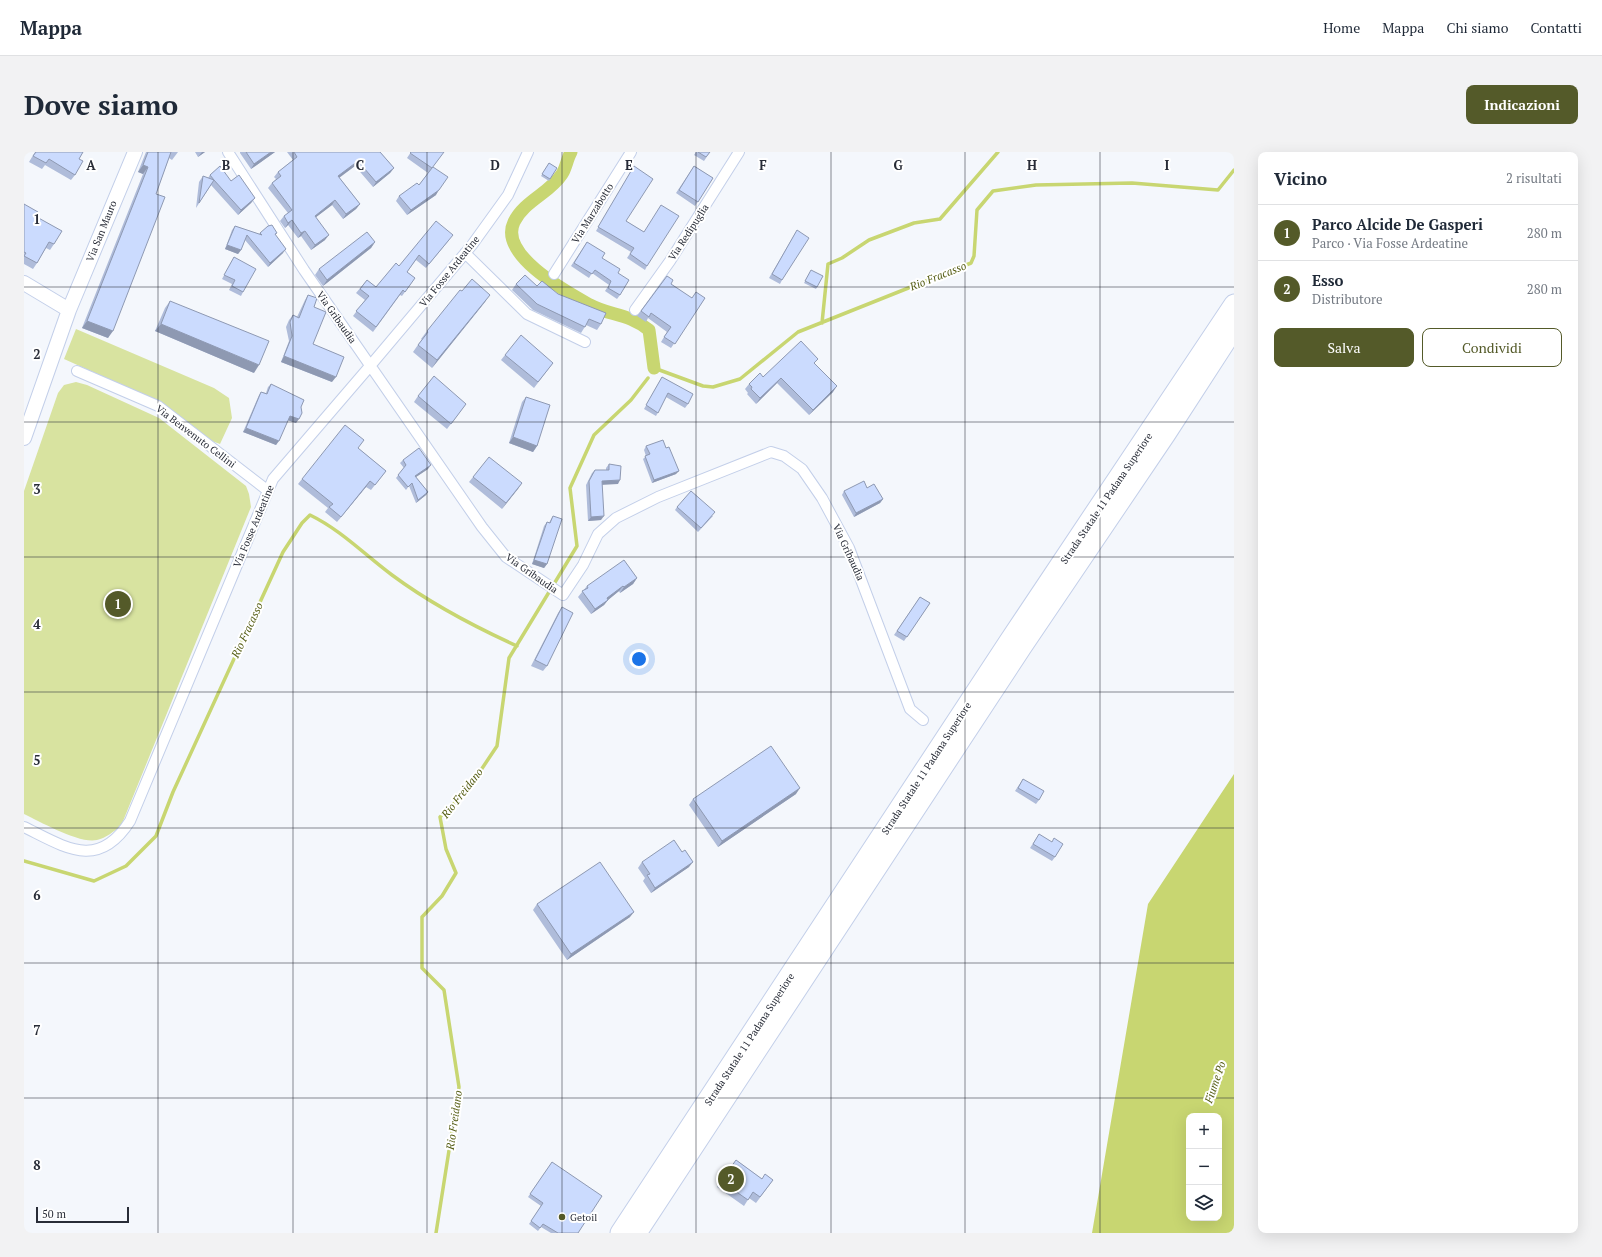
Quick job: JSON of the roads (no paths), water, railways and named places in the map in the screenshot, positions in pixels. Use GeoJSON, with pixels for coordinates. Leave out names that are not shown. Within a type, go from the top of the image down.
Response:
{"type":"FeatureCollection","features":[{"type":"Feature","properties":{"kind":"highway","name":"Strada Statale 11 Padana Superiore"},"geometry":{"type":"LineString","coordinates":[[620,1233],[1001,654],[1234,304]]}},
{"type":"Feature","properties":{"kind":"highway","name":"Strada Statale 11 Padana Superiore"},"geometry":{"type":"LineString","coordinates":[[637,1233],[1017,654],[1166,434],[1234,329]]}},
{"type":"Feature","properties":{"kind":"street","name":"Via San Mauro"},"geometry":{"type":"LineString","coordinates":[[24,438],[69,310],[135,152]]}},
{"type":"Feature","properties":{"kind":"street","name":"Via Gribaudia"},"geometry":{"type":"LineString","coordinates":[[228,152],[304,270],[482,527],[506,557],[563,595],[583,565],[598,534],[616,518],[658,497],[771,452],[784,456],[802,469],[822,498],[849,548],[910,709],[923,720]]}},
{"type":"Feature","properties":{"kind":"street","name":"Via Fosse Ardeatine"},"geometry":{"type":"LineString","coordinates":[[24,826],[75,851],[92,851],[108,846],[121,836],[130,822],[273,478],[370,366],[465,252],[508,195],[528,152]]}},
{"type":"Feature","properties":{"kind":"street","name":"Via Marzabotto"},"geometry":{"type":"LineString","coordinates":[[554,274],[631,152]]}},
{"type":"Feature","properties":{"kind":"street","name":"Via Redipuglia"},"geometry":{"type":"LineString","coordinates":[[635,310],[670,261],[739,152]]}},
{"type":"Feature","properties":{"kind":"street"},"geometry":{"type":"LineString","coordinates":[[465,252],[527,314],[585,342]]}},
{"type":"Feature","properties":{"kind":"street"},"geometry":{"type":"LineString","coordinates":[[24,283],[69,310]]}},
{"type":"Feature","properties":{"kind":"street","name":"Via Benvenuto Cellini"},"geometry":{"type":"LineString","coordinates":[[77,371],[158,406],[267,490]]}},
{"type":"Feature","properties":{"kind":"water","name":"Fiume Po"},"geometry":{"type":"Polygon","coordinates":[[[1234,774],[1234,1233],[1092,1233],[1148,904],[1234,774]]]}},
{"type":"Feature","properties":{"kind":"waterway"},"geometry":{"type":"LineString","coordinates":[[571,152],[563,172],[557,181],[524,208],[518,215],[514,222],[512,235],[516,247],[537,271],[566,291],[597,309],[634,320],[649,330],[654,368]]}},
{"type":"Feature","properties":{"kind":"waterway"},"geometry":{"type":"LineString","coordinates":[[822,323],[828,264],[842,258],[869,240],[914,223],[940,219],[998,152]]}},
{"type":"Feature","properties":{"kind":"waterway","name":"Rio Fracasso"},"geometry":{"type":"LineString","coordinates":[[654,368],[703,386],[713,387],[740,379],[798,332],[971,263],[974,256],[977,210],[993,191],[1036,185],[1132,183],[1218,190],[1234,170]]}},
{"type":"Feature","properties":{"kind":"waterway","name":"Rio Freidano"},"geometry":{"type":"LineString","coordinates":[[436,1233],[459,1087],[444,990],[422,968],[422,917],[442,896],[456,873],[446,849],[440,817],[467,791],[497,746],[509,658],[577,546],[570,488],[594,435],[631,400],[648,378]]}},
{"type":"Feature","properties":{"kind":"waterway","name":"Rio Fracasso"},"geometry":{"type":"LineString","coordinates":[[24,861],[94,881],[126,866],[156,836],[173,792],[283,552],[302,523],[310,515],[342,535],[392,575],[422,596],[484,631],[517,646]]}},
{"type":"Feature","properties":{"kind":"place","name":"Parco Alcide De Gasperi"},"geometry":{"type":"Point","coordinates":[118,604]}},
{"type":"Feature","properties":{"kind":"place","name":"Esso"},"geometry":{"type":"Point","coordinates":[731,1179]}},
{"type":"Feature","properties":{"kind":"place","name":"Getoil"},"geometry":{"type":"Point","coordinates":[562,1217]}}]}
